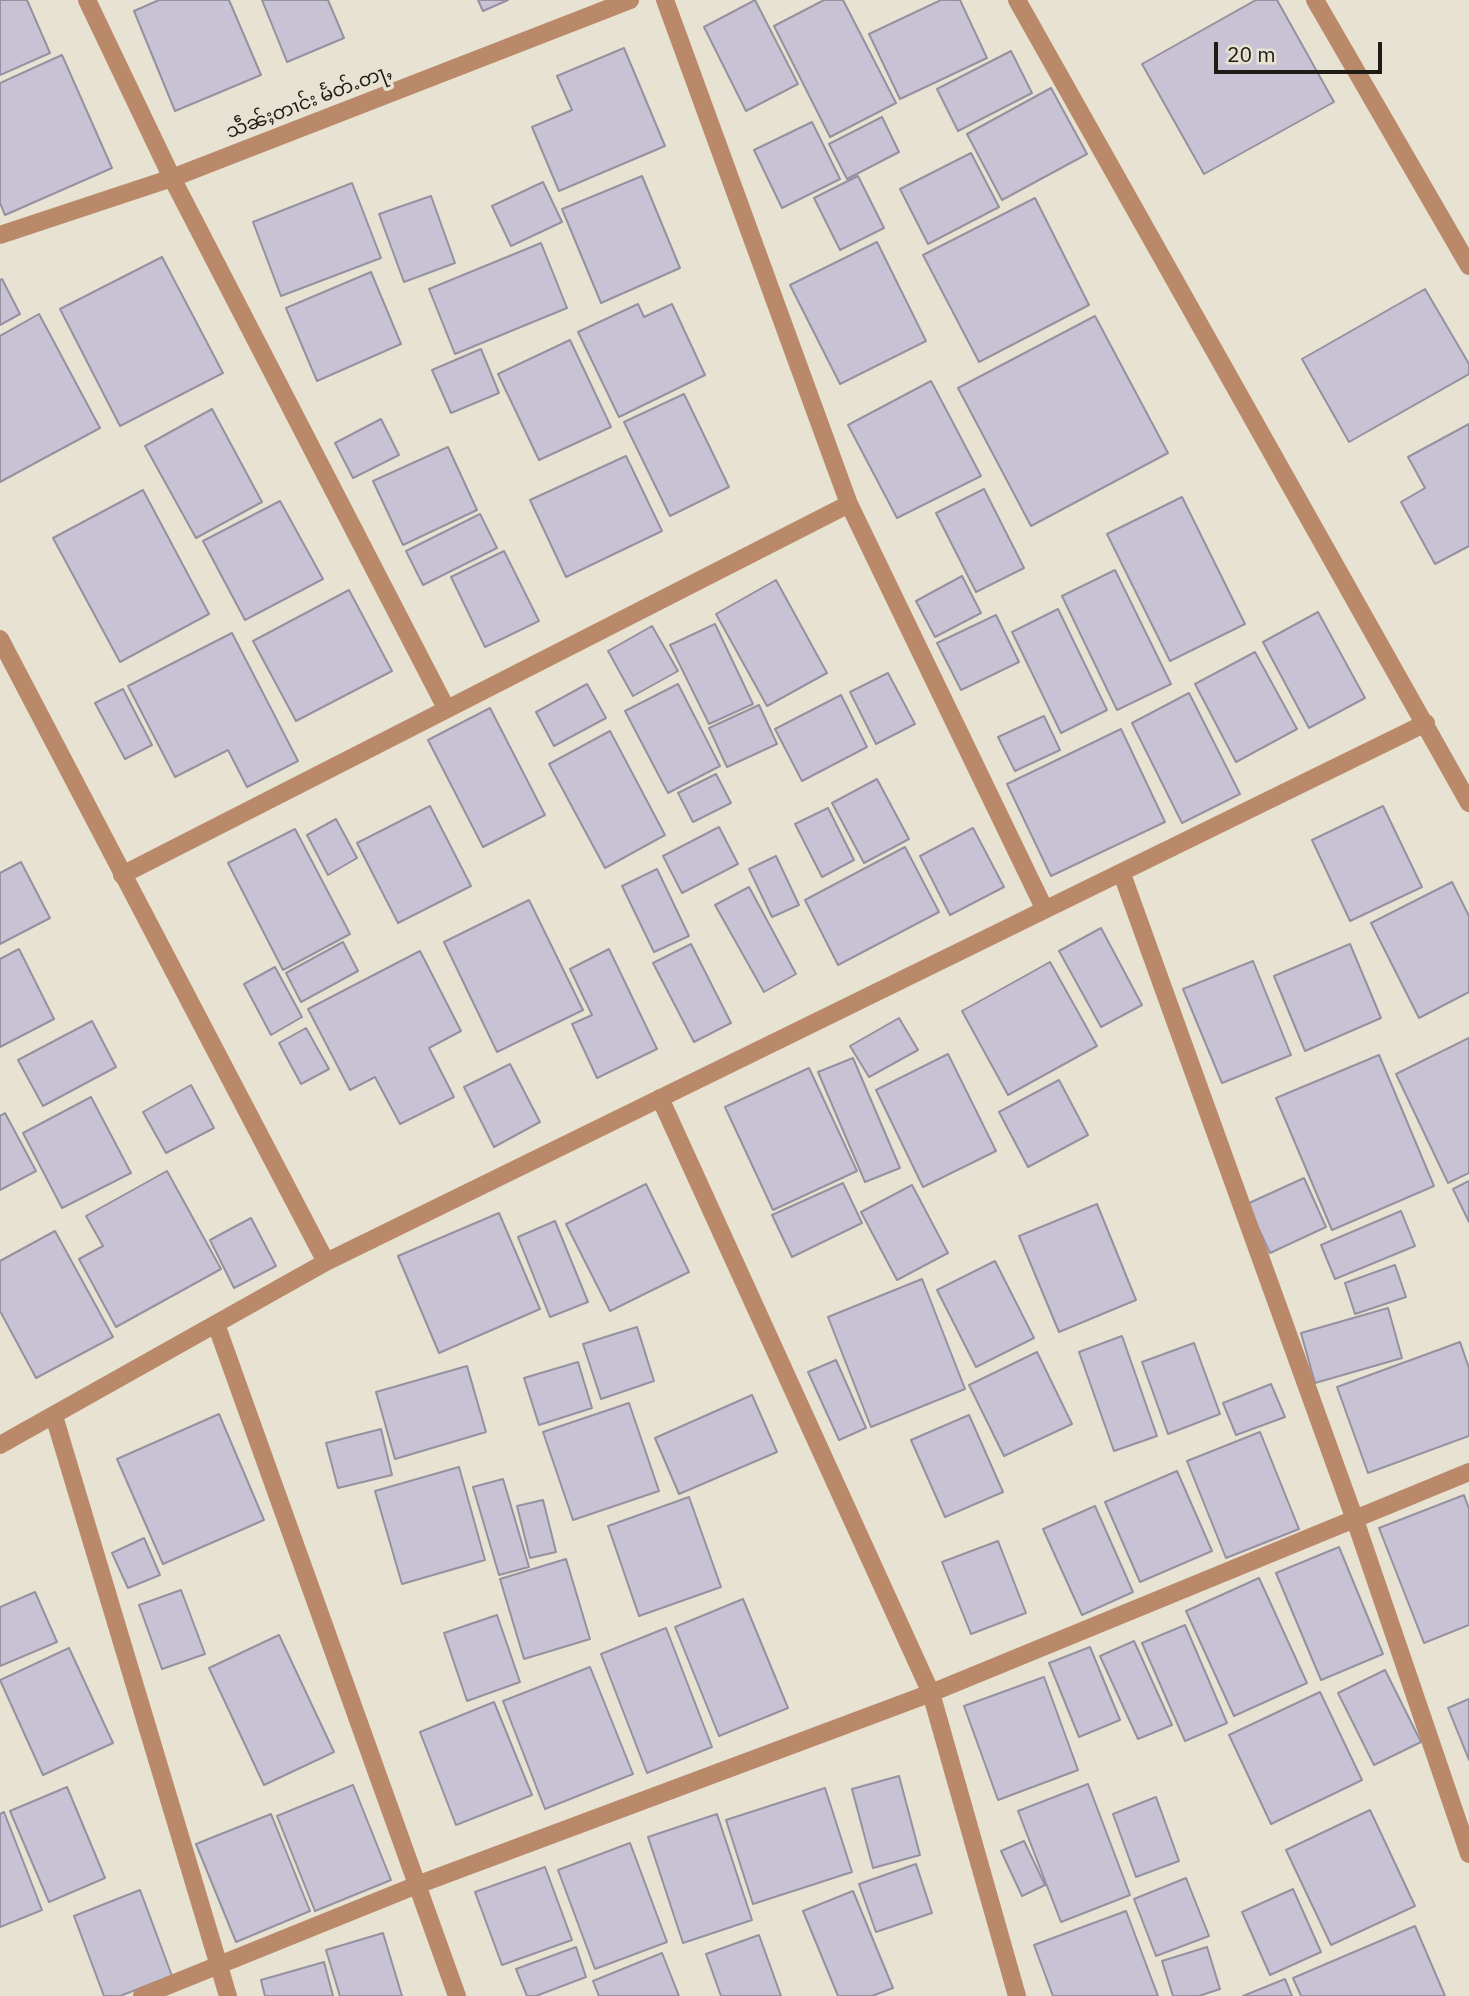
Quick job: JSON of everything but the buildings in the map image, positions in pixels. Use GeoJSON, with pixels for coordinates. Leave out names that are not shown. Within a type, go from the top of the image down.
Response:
{"type":"FeatureCollection","features":[{"type":"Feature","properties":{"kind":"street"},"geometry":{"type":"LineString","coordinates":[[87,0],[172,178],[446,708]]}},
{"type":"Feature","properties":{"kind":"street","name":"သဵၼ်ႈတၢင်း မႅတ်ႉတႃႇ"},"geometry":{"type":"LineString","coordinates":[[0,235],[172,178],[630,0]]}},
{"type":"Feature","properties":{"kind":"street"},"geometry":{"type":"LineString","coordinates":[[665,0],[849,504],[1044,908]]}},
{"type":"Feature","properties":{"kind":"street"},"geometry":{"type":"LineString","coordinates":[[1017,0],[1469,803]]}},
{"type":"Feature","properties":{"kind":"street"},"geometry":{"type":"LineString","coordinates":[[1315,0],[1469,266]]}},
{"type":"Feature","properties":{"kind":"street"},"geometry":{"type":"LineString","coordinates":[[122,875],[849,504]]}},
{"type":"Feature","properties":{"kind":"street"},"geometry":{"type":"LineString","coordinates":[[0,639],[326,1262]]}},
{"type":"Feature","properties":{"kind":"street"},"geometry":{"type":"LineString","coordinates":[[0,1445],[326,1262],[1426,723]]}},
{"type":"Feature","properties":{"kind":"street"},"geometry":{"type":"LineString","coordinates":[[1122,874],[1354,1517],[1469,1854]]}},
{"type":"Feature","properties":{"kind":"street"},"geometry":{"type":"LineString","coordinates":[[660,1098],[931,1693],[1017,1996]]}},
{"type":"Feature","properties":{"kind":"street"},"geometry":{"type":"LineString","coordinates":[[216,1324],[457,1996]]}},
{"type":"Feature","properties":{"kind":"street"},"geometry":{"type":"LineString","coordinates":[[54,1416],[228,1996]]}},
{"type":"Feature","properties":{"kind":"street"},"geometry":{"type":"LineString","coordinates":[[142,1996],[418,1885],[931,1693],[1469,1472]]}}]}
